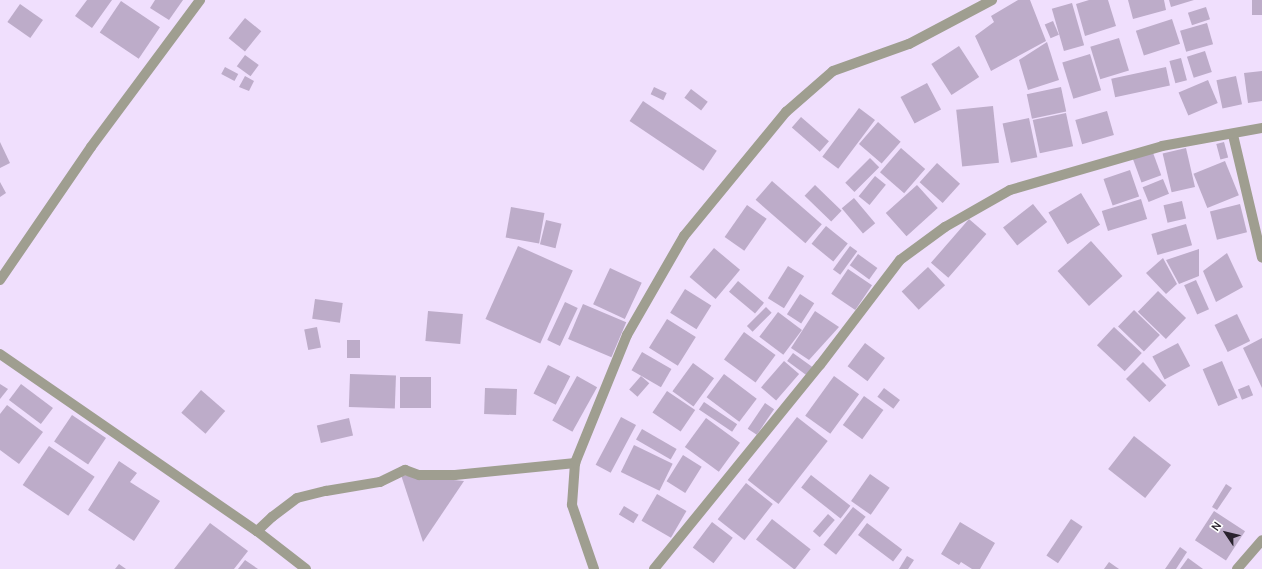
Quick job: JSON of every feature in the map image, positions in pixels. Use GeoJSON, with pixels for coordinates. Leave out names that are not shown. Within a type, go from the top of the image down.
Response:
{"type":"FeatureCollection","features":[{"type":"Feature","properties":{"kind":"street"},"geometry":{"type":"LineString","coordinates":[[0,280],[91,147],[200,0]]}},
{"type":"Feature","properties":{"kind":"street"},"geometry":{"type":"LineString","coordinates":[[594,569],[572,505],[575,463],[627,335],[684,236],[786,112],[833,71],[910,44],[992,0]]}},
{"type":"Feature","properties":{"kind":"street"},"geometry":{"type":"LineString","coordinates":[[654,569],[820,365],[900,260],[946,227],[1010,190],[1162,146],[1233,135],[1262,128]]}},
{"type":"Feature","properties":{"kind":"street"},"geometry":{"type":"LineString","coordinates":[[1233,135],[1262,258]]}},
{"type":"Feature","properties":{"kind":"street"},"geometry":{"type":"LineString","coordinates":[[0,354],[257,531],[306,569]]}},
{"type":"Feature","properties":{"kind":"street"},"geometry":{"type":"LineString","coordinates":[[257,531],[272,517],[298,498],[326,490],[380,482],[405,470],[419,474],[455,475],[575,463]]}},
{"type":"Feature","properties":{"kind":"street"},"geometry":{"type":"LineString","coordinates":[[1236,569],[1262,540]]}},
{"type":"Feature","properties":{"kind":"building"},"geometry":{"type":"Polygon","coordinates":[[[87,0],[112,0],[92,28],[75,16],[87,0]]]}},
{"type":"Feature","properties":{"kind":"building"},"geometry":{"type":"Polygon","coordinates":[[[155,0],[183,0],[169,20],[150,8],[155,0]]]}},
{"type":"Feature","properties":{"kind":"building"},"geometry":{"type":"Polygon","coordinates":[[[1018,0],[1030,0],[1046,41],[991,71],[975,36],[994,22],[991,16],[1018,0]]]}},
{"type":"Feature","properties":{"kind":"building"},"geometry":{"type":"Polygon","coordinates":[[[1089,0],[1108,0],[1116,26],[1085,36],[1076,4],[1089,0]]]}},
{"type":"Feature","properties":{"kind":"building"},"geometry":{"type":"Polygon","coordinates":[[[1128,0],[1164,0],[1166,10],[1133,19],[1128,0]]]}},
{"type":"Feature","properties":{"kind":"building"},"geometry":{"type":"Polygon","coordinates":[[[1169,0],[1194,0],[1171,7],[1169,0]]]}},
{"type":"Feature","properties":{"kind":"building"},"geometry":{"type":"Polygon","coordinates":[[[1252,0],[1262,0],[1262,15],[1252,15],[1252,0]]]}},
{"type":"Feature","properties":{"kind":"building"},"geometry":{"type":"Polygon","coordinates":[[[121,1],[160,27],[139,59],[100,33],[121,1]]]}},
{"type":"Feature","properties":{"kind":"building"},"geometry":{"type":"Polygon","coordinates":[[[1072,3],[1084,45],[1064,51],[1052,9],[1072,3]]]}},
{"type":"Feature","properties":{"kind":"building"},"geometry":{"type":"Polygon","coordinates":[[[20,4],[43,20],[30,38],[7,22],[20,4]]]}},
{"type":"Feature","properties":{"kind":"building"},"geometry":{"type":"Polygon","coordinates":[[[1206,7],[1210,19],[1192,25],[1188,13],[1206,7]]]}},
{"type":"Feature","properties":{"kind":"building"},"geometry":{"type":"Polygon","coordinates":[[[245,18],[261,31],[245,51],[229,38],[245,18]]]}},
{"type":"Feature","properties":{"kind":"building"},"geometry":{"type":"Polygon","coordinates":[[[1172,19],[1180,44],[1144,55],[1136,31],[1172,19]]]}},
{"type":"Feature","properties":{"kind":"building"},"geometry":{"type":"Polygon","coordinates":[[[1053,21],[1059,35],[1051,38],[1045,25],[1053,21]]]}},
{"type":"Feature","properties":{"kind":"building"},"geometry":{"type":"Polygon","coordinates":[[[1207,23],[1213,44],[1186,52],[1180,31],[1207,23]]]}},
{"type":"Feature","properties":{"kind":"building"},"geometry":{"type":"Polygon","coordinates":[[[1119,38],[1129,71],[1100,79],[1090,47],[1119,38]]]}},
{"type":"Feature","properties":{"kind":"building"},"geometry":{"type":"Polygon","coordinates":[[[1047,42],[1059,80],[1028,90],[1019,60],[1047,42]]]}},
{"type":"Feature","properties":{"kind":"building"},"geometry":{"type":"Polygon","coordinates":[[[959,46],[979,77],[951,95],[931,64],[959,46]]]}},
{"type":"Feature","properties":{"kind":"building"},"geometry":{"type":"Polygon","coordinates":[[[1205,51],[1212,72],[1194,78],[1187,57],[1205,51]]]}},
{"type":"Feature","properties":{"kind":"building"},"geometry":{"type":"Polygon","coordinates":[[[1090,54],[1101,90],[1073,99],[1062,62],[1090,54]]]}},
{"type":"Feature","properties":{"kind":"building"},"geometry":{"type":"Polygon","coordinates":[[[245,55],[259,65],[251,76],[237,66],[245,55]]]}},
{"type":"Feature","properties":{"kind":"building"},"geometry":{"type":"Polygon","coordinates":[[[1181,58],[1187,80],[1175,83],[1169,61],[1181,58]]]}},
{"type":"Feature","properties":{"kind":"building"},"geometry":{"type":"Polygon","coordinates":[[[225,67],[238,74],[234,81],[221,74],[225,67]]]}},
{"type":"Feature","properties":{"kind":"building"},"geometry":{"type":"Polygon","coordinates":[[[1166,67],[1170,86],[1115,97],[1111,79],[1166,67]]]}},
{"type":"Feature","properties":{"kind":"building"},"geometry":{"type":"Polygon","coordinates":[[[1262,71],[1262,101],[1248,103],[1244,73],[1262,71]]]}},
{"type":"Feature","properties":{"kind":"building"},"geometry":{"type":"Polygon","coordinates":[[[245,76],[254,81],[249,91],[239,87],[245,76]]]}},
{"type":"Feature","properties":{"kind":"building"},"geometry":{"type":"Polygon","coordinates":[[[1236,76],[1242,104],[1222,109],[1216,80],[1236,76]]]}},
{"type":"Feature","properties":{"kind":"building"},"geometry":{"type":"Polygon","coordinates":[[[1208,80],[1218,103],[1188,116],[1179,93],[1208,80]]]}},
{"type":"Feature","properties":{"kind":"building"},"geometry":{"type":"Polygon","coordinates":[[[927,83],[941,109],[915,124],[901,97],[927,83]]]}},
{"type":"Feature","properties":{"kind":"building"},"geometry":{"type":"Polygon","coordinates":[[[654,87],[667,93],[663,100],[651,94],[654,87]]]}},
{"type":"Feature","properties":{"kind":"building"},"geometry":{"type":"Polygon","coordinates":[[[1061,87],[1066,111],[1032,119],[1027,94],[1061,87]]]}},
{"type":"Feature","properties":{"kind":"building"},"geometry":{"type":"Polygon","coordinates":[[[691,89],[708,102],[701,110],[684,98],[691,89]]]}},
{"type":"Feature","properties":{"kind":"building"},"geometry":{"type":"Polygon","coordinates":[[[643,101],[717,151],[703,171],[630,121],[643,101]]]}},
{"type":"Feature","properties":{"kind":"building"},"geometry":{"type":"Polygon","coordinates":[[[993,106],[999,163],[962,167],[956,110],[993,106]]]}},
{"type":"Feature","properties":{"kind":"building"},"geometry":{"type":"Polygon","coordinates":[[[859,108],[875,120],[838,169],[822,157],[859,108]]]}},
{"type":"Feature","properties":{"kind":"building"},"geometry":{"type":"Polygon","coordinates":[[[1107,111],[1114,135],[1082,144],[1075,120],[1107,111]]]}},
{"type":"Feature","properties":{"kind":"building"},"geometry":{"type":"Polygon","coordinates":[[[1066,113],[1073,146],[1040,153],[1033,120],[1066,113]]]}},
{"type":"Feature","properties":{"kind":"building"},"geometry":{"type":"Polygon","coordinates":[[[801,117],[829,141],[820,152],[792,128],[801,117]]]}},
{"type":"Feature","properties":{"kind":"building"},"geometry":{"type":"Polygon","coordinates":[[[1029,118],[1037,157],[1011,163],[1003,124],[1029,118]]]}},
{"type":"Feature","properties":{"kind":"building"},"geometry":{"type":"Polygon","coordinates":[[[878,122],[901,142],[882,164],[859,144],[878,122]]]}},
{"type":"Feature","properties":{"kind":"building"},"geometry":{"type":"Polygon","coordinates":[[[0,142],[10,163],[0,168],[0,142]]]}},
{"type":"Feature","properties":{"kind":"building"},"geometry":{"type":"Polygon","coordinates":[[[1224,142],[1228,157],[1220,160],[1216,144],[1224,142]]]}},
{"type":"Feature","properties":{"kind":"building"},"geometry":{"type":"Polygon","coordinates":[[[901,148],[925,169],[904,193],[880,172],[901,148]]]}},
{"type":"Feature","properties":{"kind":"building"},"geometry":{"type":"Polygon","coordinates":[[[1186,148],[1195,187],[1172,192],[1163,153],[1186,148]]]}},
{"type":"Feature","properties":{"kind":"building"},"geometry":{"type":"Polygon","coordinates":[[[1152,150],[1161,175],[1142,183],[1132,157],[1152,150]]]}},
{"type":"Feature","properties":{"kind":"building"},"geometry":{"type":"Polygon","coordinates":[[[870,158],[879,167],[854,192],[845,183],[870,158]]]}},
{"type":"Feature","properties":{"kind":"building"},"geometry":{"type":"Polygon","coordinates":[[[1225,161],[1239,195],[1207,208],[1193,174],[1225,161]]]}},
{"type":"Feature","properties":{"kind":"building"},"geometry":{"type":"Polygon","coordinates":[[[937,163],[960,184],[943,203],[920,182],[937,163]]]}},
{"type":"Feature","properties":{"kind":"building"},"geometry":{"type":"Polygon","coordinates":[[[1130,170],[1139,196],[1113,206],[1104,179],[1130,170]]]}},
{"type":"Feature","properties":{"kind":"building"},"geometry":{"type":"Polygon","coordinates":[[[875,176],[886,185],[870,205],[859,196],[875,176]]]}},
{"type":"Feature","properties":{"kind":"building"},"geometry":{"type":"Polygon","coordinates":[[[1163,179],[1169,194],[1149,202],[1143,187],[1163,179]]]}},
{"type":"Feature","properties":{"kind":"building"},"geometry":{"type":"Polygon","coordinates":[[[772,181],[822,224],[805,243],[756,200],[772,181]]]}},
{"type":"Feature","properties":{"kind":"building"},"geometry":{"type":"Polygon","coordinates":[[[0,182],[6,193],[0,197],[0,182]]]}},
{"type":"Feature","properties":{"kind":"building"},"geometry":{"type":"Polygon","coordinates":[[[815,185],[842,211],[831,221],[805,196],[815,185]]]}},
{"type":"Feature","properties":{"kind":"building"},"geometry":{"type":"Polygon","coordinates":[[[917,185],[938,208],[907,236],[886,213],[917,185]]]}},
{"type":"Feature","properties":{"kind":"building"},"geometry":{"type":"Polygon","coordinates":[[[1081,193],[1100,225],[1067,244],[1048,213],[1081,193]]]}},
{"type":"Feature","properties":{"kind":"building"},"geometry":{"type":"Polygon","coordinates":[[[854,198],[875,223],[863,234],[842,208],[854,198]]]}},
{"type":"Feature","properties":{"kind":"building"},"geometry":{"type":"Polygon","coordinates":[[[1141,199],[1147,219],[1108,231],[1102,211],[1141,199]]]}},
{"type":"Feature","properties":{"kind":"building"},"geometry":{"type":"Polygon","coordinates":[[[1182,201],[1186,219],[1168,223],[1163,205],[1182,201]]]}},
{"type":"Feature","properties":{"kind":"building"},"geometry":{"type":"Polygon","coordinates":[[[1033,204],[1047,222],[1017,246],[1003,227],[1033,204]]]}},
{"type":"Feature","properties":{"kind":"building"},"geometry":{"type":"Polygon","coordinates":[[[1240,204],[1247,232],[1217,240],[1210,211],[1240,204]]]}},
{"type":"Feature","properties":{"kind":"building"},"geometry":{"type":"Polygon","coordinates":[[[747,205],[767,219],[744,251],[725,237],[747,205]]]}},
{"type":"Feature","properties":{"kind":"building"},"geometry":{"type":"Polygon","coordinates":[[[511,207],[544,213],[539,243],[506,238],[511,207]]]}},
{"type":"Feature","properties":{"kind":"building"},"geometry":{"type":"Polygon","coordinates":[[[969,219],[986,234],[948,278],[931,263],[969,219]]]}},
{"type":"Feature","properties":{"kind":"building"},"geometry":{"type":"Polygon","coordinates":[[[546,220],[562,224],[555,248],[540,244],[546,220]]]}},
{"type":"Feature","properties":{"kind":"building"},"geometry":{"type":"Polygon","coordinates":[[[1186,224],[1192,245],[1157,255],[1151,234],[1186,224]]]}},
{"type":"Feature","properties":{"kind":"building"},"geometry":{"type":"Polygon","coordinates":[[[826,226],[848,244],[833,261],[812,244],[826,226]]]}},
{"type":"Feature","properties":{"kind":"building"},"geometry":{"type":"Polygon","coordinates":[[[1091,241],[1122,276],[1089,306],[1058,271],[1091,241]]]}},
{"type":"Feature","properties":{"kind":"building"},"geometry":{"type":"Polygon","coordinates":[[[518,246],[573,270],[540,343],[485,319],[518,246]]]}},
{"type":"Feature","properties":{"kind":"building"},"geometry":{"type":"Polygon","coordinates":[[[850,246],[857,251],[840,275],[833,269],[850,246]]]}},
{"type":"Feature","properties":{"kind":"building"},"geometry":{"type":"Polygon","coordinates":[[[714,248],[740,270],[716,299],[690,277],[714,248]]]}},
{"type":"Feature","properties":{"kind":"building"},"geometry":{"type":"Polygon","coordinates":[[[1199,249],[1199,276],[1179,284],[1166,260],[1199,249]]]}},
{"type":"Feature","properties":{"kind":"building"},"geometry":{"type":"Polygon","coordinates":[[[1227,253],[1243,287],[1216,302],[1203,271],[1227,253]]]}},
{"type":"Feature","properties":{"kind":"building"},"geometry":{"type":"Polygon","coordinates":[[[858,254],[877,268],[869,279],[850,265],[858,254]]]}},
{"type":"Feature","properties":{"kind":"building"},"geometry":{"type":"Polygon","coordinates":[[[1163,258],[1177,284],[1166,294],[1146,273],[1163,258]]]}},
{"type":"Feature","properties":{"kind":"building"},"geometry":{"type":"Polygon","coordinates":[[[788,266],[804,276],[784,308],[768,298],[788,266]]]}},
{"type":"Feature","properties":{"kind":"building"},"geometry":{"type":"Polygon","coordinates":[[[928,267],[945,285],[919,310],[902,292],[928,267]]]}},
{"type":"Feature","properties":{"kind":"building"},"geometry":{"type":"Polygon","coordinates":[[[610,268],[642,283],[625,319],[593,304],[610,268]]]}},
{"type":"Feature","properties":{"kind":"building"},"geometry":{"type":"Polygon","coordinates":[[[848,269],[872,285],[855,310],[831,294],[848,269]]]}},
{"type":"Feature","properties":{"kind":"building"},"geometry":{"type":"Polygon","coordinates":[[[1196,280],[1209,309],[1197,315],[1184,285],[1196,280]]]}},
{"type":"Feature","properties":{"kind":"building"},"geometry":{"type":"Polygon","coordinates":[[[738,281],[764,303],[755,314],[729,292],[738,281]]]}},
{"type":"Feature","properties":{"kind":"building"},"geometry":{"type":"Polygon","coordinates":[[[685,289],[711,305],[696,329],[670,313],[685,289]]]}},
{"type":"Feature","properties":{"kind":"building"},"geometry":{"type":"Polygon","coordinates":[[[1158,291],[1186,318],[1166,339],[1138,312],[1158,291]]]}},
{"type":"Feature","properties":{"kind":"building"},"geometry":{"type":"Polygon","coordinates":[[[800,294],[814,303],[801,323],[787,314],[800,294]]]}},
{"type":"Feature","properties":{"kind":"building"},"geometry":{"type":"Polygon","coordinates":[[[315,299],[343,303],[340,323],[312,319],[315,299]]]}},
{"type":"Feature","properties":{"kind":"building"},"geometry":{"type":"Polygon","coordinates":[[[565,302],[578,308],[560,346],[547,340],[565,302]]]}},
{"type":"Feature","properties":{"kind":"building"},"geometry":{"type":"Polygon","coordinates":[[[583,304],[626,322],[611,357],[568,339],[583,304]]]}},
{"type":"Feature","properties":{"kind":"building"},"geometry":{"type":"Polygon","coordinates":[[[766,307],[772,313],[753,332],[747,326],[766,307]]]}},
{"type":"Feature","properties":{"kind":"building"},"geometry":{"type":"Polygon","coordinates":[[[1134,310],[1160,335],[1144,352],[1118,327],[1134,310]]]}},
{"type":"Feature","properties":{"kind":"building"},"geometry":{"type":"Polygon","coordinates":[[[428,311],[463,314],[460,344],[425,341],[428,311]]]}},
{"type":"Feature","properties":{"kind":"building"},"geometry":{"type":"Polygon","coordinates":[[[815,311],[839,327],[809,360],[791,348],[815,311]]]}},
{"type":"Feature","properties":{"kind":"building"},"geometry":{"type":"Polygon","coordinates":[[[778,312],[802,330],[783,355],[759,337],[778,312]]]}},
{"type":"Feature","properties":{"kind":"building"},"geometry":{"type":"Polygon","coordinates":[[[1237,314],[1250,341],[1228,352],[1215,325],[1237,314]]]}},
{"type":"Feature","properties":{"kind":"building"},"geometry":{"type":"Polygon","coordinates":[[[667,319],[696,337],[678,366],[649,348],[667,319]]]}},
{"type":"Feature","properties":{"kind":"building"},"geometry":{"type":"Polygon","coordinates":[[[317,327],[321,348],[308,350],[304,329],[317,327]]]}},
{"type":"Feature","properties":{"kind":"building"},"geometry":{"type":"Polygon","coordinates":[[[1114,327],[1142,353],[1125,371],[1097,345],[1114,327]]]}},
{"type":"Feature","properties":{"kind":"building"},"geometry":{"type":"Polygon","coordinates":[[[744,332],[776,355],[756,382],[724,360],[744,332]]]}},
{"type":"Feature","properties":{"kind":"building"},"geometry":{"type":"Polygon","coordinates":[[[1262,338],[1262,388],[1243,348],[1262,338]]]}},
{"type":"Feature","properties":{"kind":"building"},"geometry":{"type":"Polygon","coordinates":[[[347,340],[360,340],[360,358],[347,358],[347,340]]]}},
{"type":"Feature","properties":{"kind":"building"},"geometry":{"type":"Polygon","coordinates":[[[865,343],[885,358],[868,381],[848,366],[865,343]]]}},
{"type":"Feature","properties":{"kind":"building"},"geometry":{"type":"Polygon","coordinates":[[[1178,343],[1190,366],[1165,380],[1152,357],[1178,343]]]}},
{"type":"Feature","properties":{"kind":"building"},"geometry":{"type":"Polygon","coordinates":[[[642,352],[671,369],[661,387],[632,370],[642,352]]]}},
{"type":"Feature","properties":{"kind":"building"},"geometry":{"type":"Polygon","coordinates":[[[793,353],[812,367],[807,375],[787,361],[793,353]]]}},
{"type":"Feature","properties":{"kind":"building"},"geometry":{"type":"Polygon","coordinates":[[[784,361],[799,374],[776,401],[761,387],[784,361]]]}},
{"type":"Feature","properties":{"kind":"building"},"geometry":{"type":"Polygon","coordinates":[[[1222,361],[1238,398],[1218,406],[1203,369],[1222,361]]]}},
{"type":"Feature","properties":{"kind":"building"},"geometry":{"type":"Polygon","coordinates":[[[1143,362],[1166,385],[1149,402],[1126,379],[1143,362]]]}},
{"type":"Feature","properties":{"kind":"building"},"geometry":{"type":"Polygon","coordinates":[[[693,363],[714,378],[693,407],[672,391],[693,363]]]}},
{"type":"Feature","properties":{"kind":"building"},"geometry":{"type":"Polygon","coordinates":[[[548,365],[570,376],[556,405],[533,394],[548,365]]]}},
{"type":"Feature","properties":{"kind":"building"},"geometry":{"type":"Polygon","coordinates":[[[350,374],[396,376],[395,409],[349,407],[350,374]]]}},
{"type":"Feature","properties":{"kind":"building"},"geometry":{"type":"Polygon","coordinates":[[[724,374],[757,399],[739,422],[707,397],[724,374]]]}},
{"type":"Feature","properties":{"kind":"building"},"geometry":{"type":"Polygon","coordinates":[[[577,376],[597,387],[572,432],[552,421],[577,376]]]}},
{"type":"Feature","properties":{"kind":"building"},"geometry":{"type":"Polygon","coordinates":[[[641,376],[649,383],[637,397],[629,390],[641,376]]]}},
{"type":"Feature","properties":{"kind":"building"},"geometry":{"type":"Polygon","coordinates":[[[834,376],[859,394],[830,434],[805,416],[834,376]]]}},
{"type":"Feature","properties":{"kind":"building"},"geometry":{"type":"Polygon","coordinates":[[[400,377],[431,377],[431,408],[400,408],[400,377]]]}},
{"type":"Feature","properties":{"kind":"building"},"geometry":{"type":"Polygon","coordinates":[[[0,384],[8,389],[0,399],[0,384]]]}},
{"type":"Feature","properties":{"kind":"building"},"geometry":{"type":"Polygon","coordinates":[[[21,384],[53,408],[41,424],[9,400],[21,384]]]}},
{"type":"Feature","properties":{"kind":"building"},"geometry":{"type":"Polygon","coordinates":[[[1249,385],[1253,395],[1242,400],[1238,389],[1249,385]]]}},
{"type":"Feature","properties":{"kind":"building"},"geometry":{"type":"Polygon","coordinates":[[[485,388],[517,389],[516,415],[484,414],[485,388]]]}},
{"type":"Feature","properties":{"kind":"building"},"geometry":{"type":"Polygon","coordinates":[[[884,388],[900,400],[893,409],[877,397],[884,388]]]}},
{"type":"Feature","properties":{"kind":"building"},"geometry":{"type":"Polygon","coordinates":[[[201,390],[225,411],[205,434],[181,413],[201,390]]]}},
{"type":"Feature","properties":{"kind":"building"},"geometry":{"type":"Polygon","coordinates":[[[667,391],[695,410],[681,432],[652,413],[667,391]]]}},
{"type":"Feature","properties":{"kind":"building"},"geometry":{"type":"Polygon","coordinates":[[[864,396],[883,410],[862,439],[843,425],[864,396]]]}},
{"type":"Feature","properties":{"kind":"building"},"geometry":{"type":"Polygon","coordinates":[[[704,402],[737,424],[732,432],[699,409],[704,402]]]}},
{"type":"Feature","properties":{"kind":"building"},"geometry":{"type":"Polygon","coordinates":[[[765,403],[774,409],[757,435],[748,429],[765,403]]]}},
{"type":"Feature","properties":{"kind":"building"},"geometry":{"type":"Polygon","coordinates":[[[7,405],[43,432],[19,464],[0,450],[0,414],[7,405]]]}},
{"type":"Feature","properties":{"kind":"building"},"geometry":{"type":"Polygon","coordinates":[[[72,415],[106,438],[88,464],[54,442],[72,415]]]}},
{"type":"Feature","properties":{"kind":"building"},"geometry":{"type":"Polygon","coordinates":[[[621,417],[636,425],[611,473],[596,465],[621,417]]]}},
{"type":"Feature","properties":{"kind":"building"},"geometry":{"type":"Polygon","coordinates":[[[797,417],[828,441],[778,504],[748,480],[797,417]]]}},
{"type":"Feature","properties":{"kind":"building"},"geometry":{"type":"Polygon","coordinates":[[[349,418],[353,436],[321,443],[317,425],[349,418]]]}},
{"type":"Feature","properties":{"kind":"building"},"geometry":{"type":"Polygon","coordinates":[[[706,418],[740,443],[719,472],[685,447],[706,418]]]}},
{"type":"Feature","properties":{"kind":"building"},"geometry":{"type":"Polygon","coordinates":[[[642,429],[677,449],[671,459],[636,439],[642,429]]]}},
{"type":"Feature","properties":{"kind":"building"},"geometry":{"type":"Polygon","coordinates":[[[1134,436],[1171,465],[1145,498],[1108,469],[1134,436]]]}},
{"type":"Feature","properties":{"kind":"building"},"geometry":{"type":"Polygon","coordinates":[[[634,445],[673,464],[659,491],[621,472],[634,445]]]}},
{"type":"Feature","properties":{"kind":"building"},"geometry":{"type":"Polygon","coordinates":[[[49,446],[95,477],[68,516],[23,485],[49,446]]]}},
{"type":"Feature","properties":{"kind":"building"},"geometry":{"type":"Polygon","coordinates":[[[683,455],[702,467],[685,493],[667,481],[683,455]]]}},
{"type":"Feature","properties":{"kind":"building"},"geometry":{"type":"Polygon","coordinates":[[[119,461],[137,473],[130,482],[160,501],[134,541],[88,510],[119,461]]]}},
{"type":"Feature","properties":{"kind":"building"},"geometry":{"type":"Polygon","coordinates":[[[870,474],[890,488],[871,515],[851,501],[870,474]]]}},
{"type":"Feature","properties":{"kind":"building"},"geometry":{"type":"Polygon","coordinates":[[[401,475],[464,481],[423,542],[401,475]]]}},
{"type":"Feature","properties":{"kind":"building"},"geometry":{"type":"Polygon","coordinates":[[[811,475],[850,506],[841,518],[801,488],[811,475]]]}},
{"type":"Feature","properties":{"kind":"building"},"geometry":{"type":"Polygon","coordinates":[[[746,483],[773,504],[744,540],[718,519],[746,483]]]}},
{"type":"Feature","properties":{"kind":"building"},"geometry":{"type":"Polygon","coordinates":[[[1226,484],[1232,488],[1217,510],[1212,507],[1226,484]]]}},
{"type":"Feature","properties":{"kind":"building"},"geometry":{"type":"Polygon","coordinates":[[[657,494],[686,511],[671,538],[642,521],[657,494]]]}},
{"type":"Feature","properties":{"kind":"building"},"geometry":{"type":"Polygon","coordinates":[[[624,506],[639,515],[633,523],[619,515],[624,506]]]}},
{"type":"Feature","properties":{"kind":"building"},"geometry":{"type":"Polygon","coordinates":[[[853,507],[866,517],[836,555],[823,545],[853,507]]]}},
{"type":"Feature","properties":{"kind":"building"},"geometry":{"type":"Polygon","coordinates":[[[1214,511],[1245,531],[1226,561],[1195,540],[1214,511]]]}},
{"type":"Feature","properties":{"kind":"building"},"geometry":{"type":"Polygon","coordinates":[[[828,514],[835,520],[820,537],[813,531],[828,514]]]}},
{"type":"Feature","properties":{"kind":"building"},"geometry":{"type":"Polygon","coordinates":[[[772,519],[811,549],[794,569],[756,539],[772,519]]]}},
{"type":"Feature","properties":{"kind":"building"},"geometry":{"type":"Polygon","coordinates":[[[1071,519],[1083,527],[1058,563],[1046,555],[1071,519]]]}},
{"type":"Feature","properties":{"kind":"building"},"geometry":{"type":"Polygon","coordinates":[[[712,522],[733,538],[714,563],[693,548],[712,522]]]}},
{"type":"Feature","properties":{"kind":"building"},"geometry":{"type":"Polygon","coordinates":[[[960,522],[995,543],[980,569],[972,569],[961,562],[959,565],[941,554],[960,522]]]}},
{"type":"Feature","properties":{"kind":"building"},"geometry":{"type":"Polygon","coordinates":[[[210,523],[248,551],[234,569],[174,569],[210,523]]]}},
{"type":"Feature","properties":{"kind":"building"},"geometry":{"type":"Polygon","coordinates":[[[867,523],[902,549],[893,561],[858,535],[867,523]]]}},
{"type":"Feature","properties":{"kind":"building"},"geometry":{"type":"Polygon","coordinates":[[[1180,547],[1187,552],[1176,569],[1165,569],[1180,547]]]}},
{"type":"Feature","properties":{"kind":"building"},"geometry":{"type":"Polygon","coordinates":[[[907,556],[914,560],[908,569],[899,569],[907,556]]]}},
{"type":"Feature","properties":{"kind":"building"},"geometry":{"type":"Polygon","coordinates":[[[1188,558],[1203,569],[1180,569],[1188,558]]]}},
{"type":"Feature","properties":{"kind":"building"},"geometry":{"type":"Polygon","coordinates":[[[245,560],[258,569],[238,569],[245,560]]]}},
{"type":"Feature","properties":{"kind":"building"},"geometry":{"type":"Polygon","coordinates":[[[1109,562],[1119,569],[1104,569],[1109,562]]]}},
{"type":"Feature","properties":{"kind":"building"},"geometry":{"type":"Polygon","coordinates":[[[119,564],[126,569],[115,569],[119,564]]]}}]}
